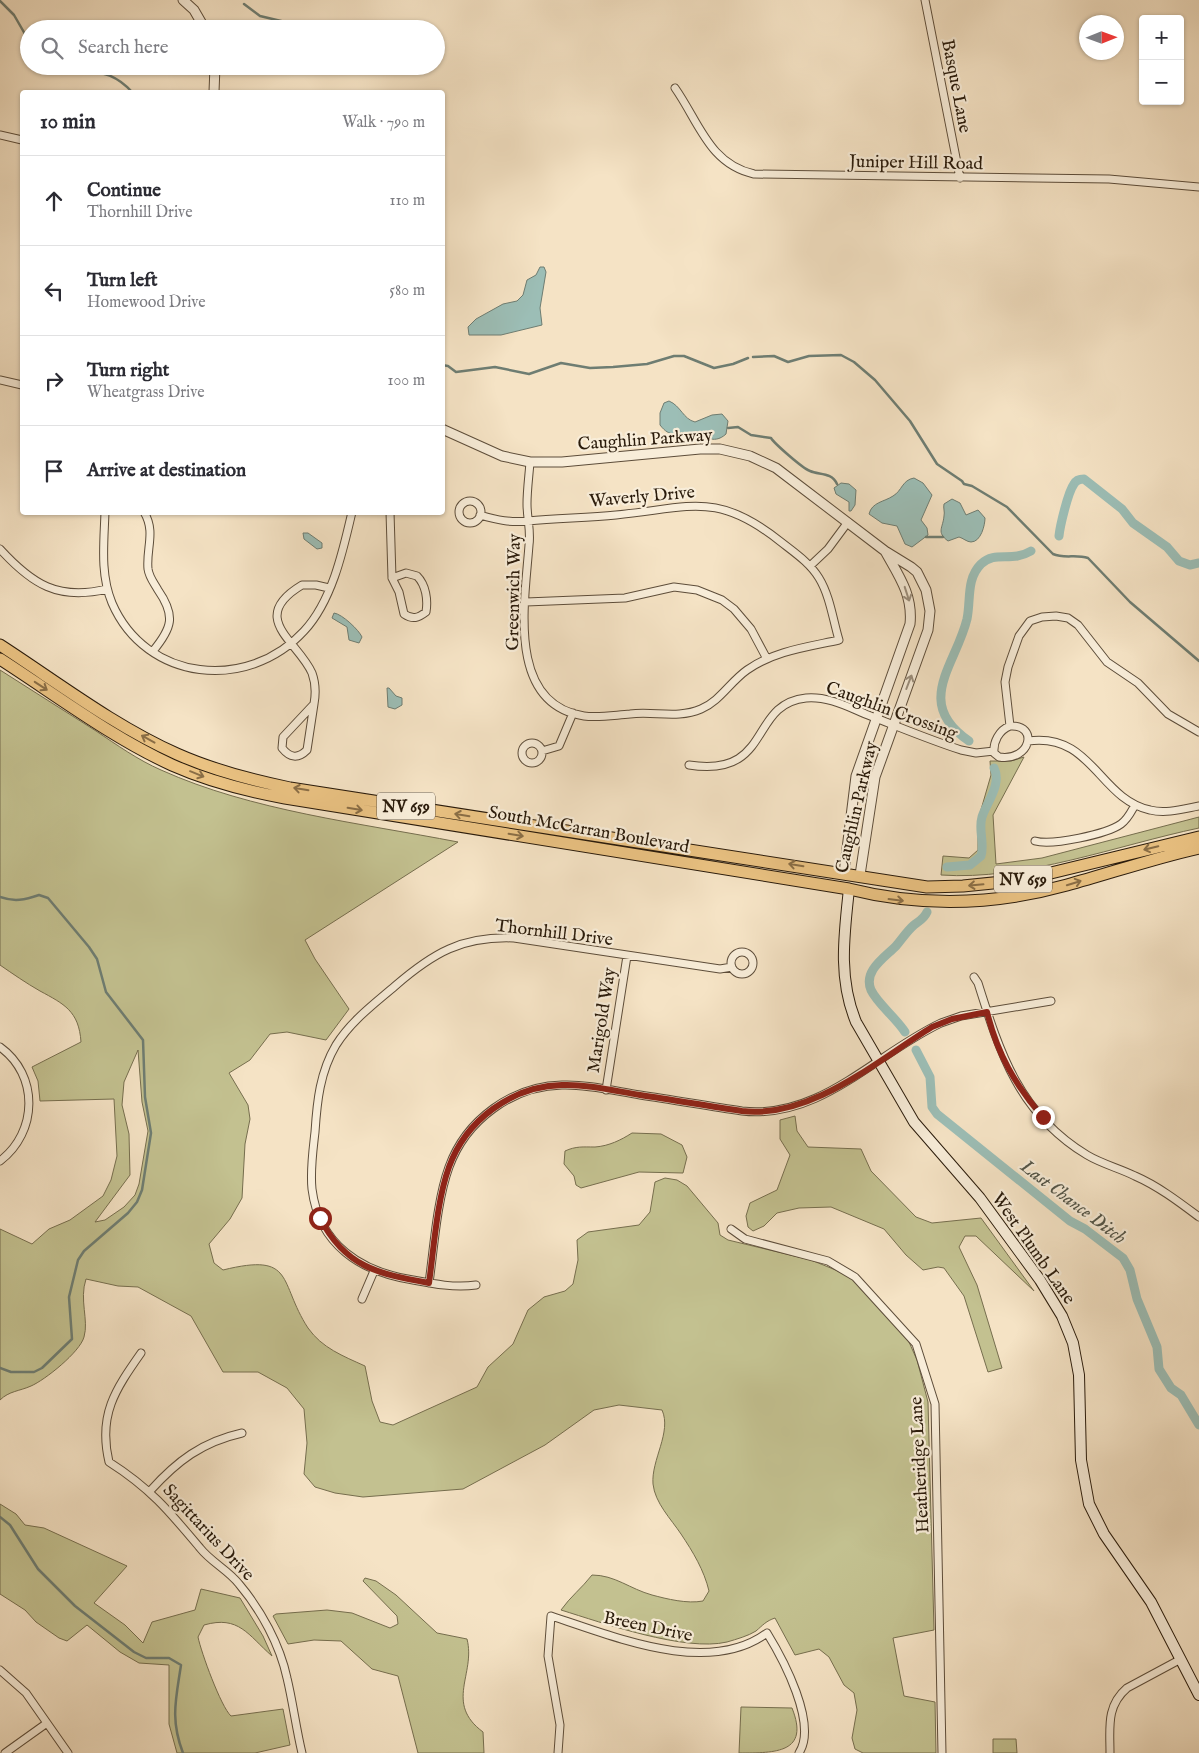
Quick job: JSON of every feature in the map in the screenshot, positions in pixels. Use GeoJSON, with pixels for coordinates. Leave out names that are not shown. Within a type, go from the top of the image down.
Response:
{"type":"FeatureCollection","features":[{"type":"Feature","properties":{"kind":"main road","name":"South McCarran Boulevard"},"geometry":{"type":"LineString","coordinates":[[0,645],[153,742],[210,767],[246,778],[300,789],[860,875],[927,887],[990,884],[1030,878],[1199,837]]}},
{"type":"Feature","properties":{"kind":"main road","name":"South McCarran Boulevard"},"geometry":{"type":"LineString","coordinates":[[0,659],[154,756],[207,778],[249,791],[849,889],[906,901],[976,901],[1005,898],[1066,885],[1152,859],[1199,848]]}},
{"type":"Feature","properties":{"kind":"main road","name":"Caughlin Parkway"},"geometry":{"type":"LineString","coordinates":[[844,873],[849,889],[854,887],[860,875]]}},
{"type":"Feature","properties":{"kind":"main road","name":"West Plumb Lane"},"geometry":{"type":"LineString","coordinates":[[849,889],[843,950],[846,989],[856,1022],[914,1122],[989,1210],[1040,1280],[1069,1329],[1077,1361],[1081,1460],[1089,1504],[1104,1534],[1151,1602],[1199,1695]]}},
{"type":"Feature","properties":{"kind":"street"},"geometry":{"type":"LineString","coordinates":[[183,0],[194,10],[200,20]]}},
{"type":"Feature","properties":{"kind":"street","name":"Basque Lane"},"geometry":{"type":"LineString","coordinates":[[925,0],[960,178]]}},
{"type":"Feature","properties":{"kind":"street"},"geometry":{"type":"LineString","coordinates":[[214,90],[215,75]]}},
{"type":"Feature","properties":{"kind":"street","name":"Juniper Hill Road"},"geometry":{"type":"LineString","coordinates":[[675,88],[713,149],[729,166],[739,170],[766,175],[1109,179],[1149,181],[1199,187]]}},
{"type":"Feature","properties":{"kind":"street"},"geometry":{"type":"LineString","coordinates":[[0,135],[20,140]]}},
{"type":"Feature","properties":{"kind":"street"},"geometry":{"type":"LineString","coordinates":[[0,380],[20,385]]}},
{"type":"Feature","properties":{"kind":"street","name":"Caughlin Parkway"},"geometry":{"type":"LineString","coordinates":[[445,430],[502,456],[530,462],[562,462],[700,449],[730,451],[750,456],[776,468],[885,551],[916,572],[926,590],[930,611],[926,639],[875,777],[860,875]]}},
{"type":"Feature","properties":{"kind":"street","name":"Greenwich Way"},"geometry":{"type":"LineString","coordinates":[[530,462],[527,504],[530,544],[526,602],[526,649],[530,672],[536,684],[550,700],[573,713],[596,717],[643,713],[690,713],[711,704],[739,676],[767,659],[789,650],[839,640]]}},
{"type":"Feature","properties":{"kind":"street","name":"Waverly Drive"},"geometry":{"type":"LineString","coordinates":[[480,515],[500,521],[528,521],[612,516],[687,506],[720,508],[734,512],[760,525],[810,566],[824,589],[839,640]]}},
{"type":"Feature","properties":{"kind":"street"},"geometry":{"type":"LineString","coordinates":[[105,515],[103,561],[107,589],[117,614],[127,628],[137,640],[180,666],[195,670],[230,671],[260,663],[290,644],[305,630],[329,588],[343,553],[351,515]]}},
{"type":"Feature","properties":{"kind":"street"},"geometry":{"type":"LineString","coordinates":[[145,515],[150,526],[151,536],[148,571],[166,601],[170,614],[167,632],[153,651]]}},
{"type":"Feature","properties":{"kind":"street"},"geometry":{"type":"LineString","coordinates":[[390,515],[392,578],[399,592],[404,614],[410,618],[418,618],[426,612],[427,602],[423,585],[417,576],[406,573],[392,578]]}},
{"type":"Feature","properties":{"kind":"street"},"geometry":{"type":"LineString","coordinates":[[810,566],[828,549],[848,522]]}},
{"type":"Feature","properties":{"kind":"street"},"geometry":{"type":"LineString","coordinates":[[0,549],[20,572],[44,587],[90,594],[107,589]]}},
{"type":"Feature","properties":{"kind":"street","name":"Caughlin Parkway"},"geometry":{"type":"LineString","coordinates":[[844,873],[856,776],[908,634],[911,616],[907,592],[885,551]]}},
{"type":"Feature","properties":{"kind":"street"},"geometry":{"type":"LineString","coordinates":[[314,704],[283,737],[282,748],[290,756],[302,754],[307,750],[314,704],[315,683],[312,673],[279,629],[277,622],[282,603],[302,585],[316,585],[329,588]]}},
{"type":"Feature","properties":{"kind":"street"},"geometry":{"type":"LineString","coordinates":[[526,602],[625,598],[674,588],[697,590],[722,600],[734,609],[751,629],[767,659]]}},
{"type":"Feature","properties":{"kind":"street"},"geometry":{"type":"LineString","coordinates":[[1010,726],[1005,682],[1019,636],[1030,621],[1042,617],[1056,616],[1068,618],[1078,625],[1107,662],[1138,683],[1168,714],[1199,732]]}},
{"type":"Feature","properties":{"kind":"street","name":"Caughlin Crossing"},"geometry":{"type":"LineString","coordinates":[[689,765],[715,767],[737,760],[754,745],[778,711],[800,699],[822,698],[961,750],[994,751]]}},
{"type":"Feature","properties":{"kind":"street"},"geometry":{"type":"LineString","coordinates":[[542,751],[559,746],[573,713]]}},
{"type":"Feature","properties":{"kind":"street"},"geometry":{"type":"LineString","coordinates":[[1010,726],[1022,728],[1027,734],[1028,741],[1025,749],[1016,756],[998,757],[994,751],[994,745],[1001,731],[1010,726]]}},
{"type":"Feature","properties":{"kind":"street"},"geometry":{"type":"LineString","coordinates":[[1028,741],[1050,740],[1070,748],[1135,805],[1165,812],[1199,806]]}},
{"type":"Feature","properties":{"kind":"street"},"geometry":{"type":"LineString","coordinates":[[1034,841],[1057,843],[1110,829],[1122,823],[1135,805]]}},
{"type":"Feature","properties":{"kind":"street","name":"Thornhill Drive"},"geometry":{"type":"LineString","coordinates":[[476,1285],[452,1286],[429,1283],[374,1271],[356,1261],[335,1242],[320,1218],[312,1189],[311,1174],[319,1090],[328,1059],[346,1031],[419,965],[448,948],[464,942],[489,938],[514,938],[720,969],[732,967]]}},
{"type":"Feature","properties":{"kind":"street","name":"Marigold Way"},"geometry":{"type":"LineString","coordinates":[[606,1090],[626,956]]}},
{"type":"Feature","properties":{"kind":"street"},"geometry":{"type":"LineString","coordinates":[[974,977],[996,1043],[1010,1073],[1029,1101],[1054,1128],[1086,1154],[1147,1182],[1199,1217]]}},
{"type":"Feature","properties":{"kind":"street"},"geometry":{"type":"LineString","coordinates":[[429,1283],[445,1182],[456,1152],[475,1125],[498,1105],[528,1091],[561,1085],[742,1111],[769,1112],[785,1110],[816,1099],[937,1025],[952,1019],[1051,1001]]}},
{"type":"Feature","properties":{"kind":"street"},"geometry":{"type":"LineString","coordinates":[[0,1047],[19,1067],[28,1088],[30,1100],[28,1118],[22,1136],[16,1146],[0,1161]]}},
{"type":"Feature","properties":{"kind":"street","name":"Heatheridge Lane"},"geometry":{"type":"LineString","coordinates":[[731,1228],[745,1239],[811,1254],[842,1268],[866,1287],[919,1351],[935,1404],[942,1753]]}},
{"type":"Feature","properties":{"kind":"street"},"geometry":{"type":"LineString","coordinates":[[362,1299],[374,1271]]}},
{"type":"Feature","properties":{"kind":"street","name":"Sagittarius Drive"},"geometry":{"type":"LineString","coordinates":[[141,1353],[119,1385],[108,1409],[105,1437],[109,1462],[150,1491],[171,1512],[207,1556],[238,1582],[267,1627],[282,1658],[302,1753]]}},
{"type":"Feature","properties":{"kind":"street"},"geometry":{"type":"LineString","coordinates":[[150,1491],[170,1468],[197,1448],[226,1436],[242,1433]]}},
{"type":"Feature","properties":{"kind":"street","name":"Breen Drive"},"geometry":{"type":"LineString","coordinates":[[558,1753],[560,1718],[548,1656],[551,1616],[626,1640],[685,1651],[722,1652],[749,1644],[767,1633],[787,1668],[805,1725],[804,1742],[799,1753]]}},
{"type":"Feature","properties":{"kind":"street"},"geometry":{"type":"LineString","coordinates":[[1110,1753],[1111,1709],[1120,1694],[1126,1688],[1181,1659]]}},
{"type":"Feature","properties":{"kind":"street"},"geometry":{"type":"LineString","coordinates":[[0,1670],[26,1693],[68,1753]]}},
{"type":"Feature","properties":{"kind":"street"},"geometry":{"type":"LineString","coordinates":[[4,1753],[47,1723]]}},
{"type":"Feature","properties":{"kind":"shaded area"},"geometry":{"type":"Polygon","coordinates":[[[0,670],[136,757],[152,766],[196,784],[269,806],[458,842],[305,940],[315,959],[349,1009],[326,1040],[287,1032],[270,1034],[250,1060],[229,1073],[248,1105],[250,1119],[245,1144],[242,1198],[230,1219],[209,1244],[214,1263],[223,1270],[246,1265],[263,1265],[274,1268],[282,1275],[299,1312],[314,1335],[334,1351],[365,1366],[372,1401],[380,1422],[393,1425],[477,1387],[488,1367],[513,1344],[528,1310],[544,1297],[565,1291],[573,1284],[578,1260],[577,1240],[588,1232],[639,1225],[650,1212],[655,1182],[665,1178],[677,1180],[687,1186],[718,1223],[720,1235],[728,1240],[811,1260],[843,1273],[860,1285],[909,1342],[917,1360],[928,1402],[934,1630],[893,1638],[904,1696],[935,1702],[936,1753],[863,1753],[855,1749],[852,1738],[857,1710],[854,1693],[844,1685],[829,1657],[819,1649],[795,1655],[775,1618],[746,1636],[727,1642],[710,1644],[667,1640],[644,1635],[561,1610],[592,1575],[608,1577],[658,1597],[677,1601],[703,1601],[709,1591],[698,1561],[660,1504],[654,1491],[653,1475],[665,1427],[662,1410],[619,1405],[594,1410],[545,1445],[463,1489],[363,1497],[335,1493],[315,1487],[304,1474],[307,1443],[304,1409],[287,1388],[258,1372],[223,1372],[191,1316],[138,1287],[118,1286],[86,1279],[83,1295],[85,1330],[81,1343],[69,1358],[45,1378],[0,1400],[0,1229],[32,1244],[49,1229],[70,1220],[103,1196],[111,1180],[117,1156],[114,1099],[40,1101],[38,1081],[32,1067],[81,1042],[80,1031],[73,1016],[63,1005],[0,965],[0,670]],[[138,1050],[124,1082],[122,1105],[129,1134],[130,1175],[95,1222],[105,1220],[124,1207],[135,1195],[139,1184],[148,1131],[142,1102],[138,1050]]]}},
{"type":"Feature","properties":{"kind":"shaded area"},"geometry":{"type":"Polygon","coordinates":[[[1024,757],[993,815],[996,864],[1042,858],[1199,817],[1199,828],[1038,867],[1005,873],[941,875],[943,856],[969,858],[978,850],[978,820],[991,775],[990,761],[1011,761],[1024,757]]]}},
{"type":"Feature","properties":{"kind":"shaded area"},"geometry":{"type":"Polygon","coordinates":[[[795,1116],[797,1131],[808,1147],[861,1149],[871,1171],[916,1217],[932,1223],[981,1218],[1034,1291],[976,1236],[965,1236],[959,1247],[977,1285],[1002,1368],[988,1372],[964,1296],[944,1268],[938,1267],[923,1270],[906,1255],[884,1229],[831,1207],[799,1208],[777,1213],[764,1226],[753,1231],[748,1227],[746,1216],[750,1203],[777,1190],[790,1155],[780,1139],[780,1120],[795,1116]]]}},
{"type":"Feature","properties":{"kind":"shaded area"},"geometry":{"type":"Polygon","coordinates":[[[632,1133],[661,1134],[682,1145],[687,1157],[683,1173],[639,1172],[581,1188],[576,1185],[574,1176],[564,1164],[565,1151],[605,1145],[632,1133]]]}},
{"type":"Feature","properties":{"kind":"shaded area"},"geometry":{"type":"Polygon","coordinates":[[[0,1504],[16,1514],[25,1525],[44,1528],[127,1566],[94,1603],[125,1625],[143,1643],[152,1622],[195,1610],[201,1589],[240,1598],[263,1636],[272,1656],[249,1634],[235,1625],[226,1623],[204,1625],[198,1637],[203,1654],[217,1691],[231,1716],[283,1709],[290,1745],[255,1753],[177,1753],[169,1724],[169,1665],[139,1663],[120,1652],[87,1625],[67,1641],[59,1638],[36,1622],[25,1610],[0,1594],[0,1504]]]}},
{"type":"Feature","properties":{"kind":"shaded area"},"geometry":{"type":"Polygon","coordinates":[[[365,1578],[376,1581],[396,1595],[437,1633],[467,1639],[469,1652],[463,1699],[465,1710],[471,1721],[483,1732],[484,1753],[418,1753],[398,1676],[372,1669],[341,1641],[314,1640],[288,1644],[273,1616],[276,1614],[327,1610],[352,1613],[390,1628],[398,1624],[397,1616],[363,1581],[365,1578]]]}},
{"type":"Feature","properties":{"kind":"shaded area"},"geometry":{"type":"Polygon","coordinates":[[[741,1707],[792,1708],[797,1734],[793,1742],[777,1751],[739,1753],[741,1707]]]}},
{"type":"Feature","properties":{"kind":"shaded area"},"geometry":{"type":"Polygon","coordinates":[[[993,1739],[1016,1739],[1017,1753],[993,1753],[993,1739]]]}},
{"type":"Feature","properties":{"kind":"water"},"geometry":{"type":"Polygon","coordinates":[[[540,267],[544,267],[546,272],[540,308],[542,325],[501,335],[469,335],[468,327],[476,319],[503,304],[517,301],[523,295],[527,280],[536,275],[540,267]]]}},
{"type":"Feature","properties":{"kind":"water"},"geometry":{"type":"Polygon","coordinates":[[[669,401],[695,422],[712,415],[722,414],[728,421],[726,434],[717,439],[712,439],[694,434],[673,434],[667,432],[660,425],[660,413],[664,403],[669,401]]]}},
{"type":"Feature","properties":{"kind":"water"},"geometry":{"type":"Polygon","coordinates":[[[914,478],[923,483],[932,495],[921,520],[927,528],[928,535],[912,547],[905,544],[897,526],[882,523],[869,514],[873,507],[893,496],[904,483],[914,478]]]}},
{"type":"Feature","properties":{"kind":"water"},"geometry":{"type":"Polygon","coordinates":[[[841,483],[849,484],[856,490],[855,505],[851,511],[849,511],[849,502],[836,494],[834,488],[841,483]]]}},
{"type":"Feature","properties":{"kind":"water"},"geometry":{"type":"Polygon","coordinates":[[[952,499],[960,503],[966,515],[978,510],[985,518],[982,533],[974,541],[970,542],[959,537],[948,541],[942,535],[944,504],[952,499]]]}},
{"type":"Feature","properties":{"kind":"water"},"geometry":{"type":"Polygon","coordinates":[[[303,533],[308,533],[322,543],[322,548],[317,549],[304,539],[303,533]]]}},
{"type":"Feature","properties":{"kind":"water"},"geometry":{"type":"Polygon","coordinates":[[[334,613],[346,619],[357,630],[362,637],[359,643],[349,640],[347,627],[332,618],[334,613]]]}},
{"type":"Feature","properties":{"kind":"water"},"geometry":{"type":"Polygon","coordinates":[[[387,688],[396,696],[402,698],[402,705],[395,709],[388,707],[387,688]]]}},
{"type":"Feature","properties":{"kind":"waterway"},"geometry":{"type":"LineString","coordinates":[[0,1],[14,15],[20,25]]}},
{"type":"Feature","properties":{"kind":"waterway"},"geometry":{"type":"LineString","coordinates":[[244,4],[260,16],[277,20]]}},
{"type":"Feature","properties":{"kind":"waterway"},"geometry":{"type":"LineString","coordinates":[[107,75],[117,79],[130,90]]}},
{"type":"Feature","properties":{"kind":"waterway"},"geometry":{"type":"LineString","coordinates":[[753,357],[774,356],[788,362],[809,356],[841,355],[854,362],[875,380],[910,421],[937,464],[964,484],[972,486],[1007,507],[1053,554],[1088,558],[1130,602],[1199,661]]}},
{"type":"Feature","properties":{"kind":"waterway"},"geometry":{"type":"LineString","coordinates":[[445,366],[456,372],[495,367],[529,374],[561,363],[590,368],[613,367],[647,364],[674,356],[684,356],[714,368],[733,364],[748,358]]}},
{"type":"Feature","properties":{"kind":"waterway"},"geometry":{"type":"LineString","coordinates":[[728,428],[738,427],[751,435],[771,438],[806,469],[832,477],[837,484]]}},
{"type":"Feature","properties":{"kind":"waterway","name":"Last Chance Ditch"},"geometry":{"type":"LineString","coordinates":[[1059,536],[1069,494],[1075,483],[1084,479],[1122,509],[1133,523],[1167,547],[1179,561],[1190,565],[1199,563]]}},
{"type":"Feature","properties":{"kind":"waterway"},"geometry":{"type":"LineString","coordinates":[[926,537],[943,537]]}},
{"type":"Feature","properties":{"kind":"waterway","name":"Last Chance Ditch"},"geometry":{"type":"LineString","coordinates":[[969,741],[952,727],[944,712],[941,698],[943,683],[967,619],[973,576],[981,564],[987,560],[998,557],[1017,556],[1031,551]]}},
{"type":"Feature","properties":{"kind":"waterway","name":"Last Chance Ditch"},"geometry":{"type":"LineString","coordinates":[[947,867],[970,865],[981,856],[981,822],[995,787],[996,774],[994,768]]}},
{"type":"Feature","properties":{"kind":"waterway"},"geometry":{"type":"LineString","coordinates":[[0,897],[20,900],[39,895],[48,898],[97,959],[106,992],[143,1040],[145,1097],[151,1133],[142,1190],[137,1202],[128,1213],[84,1251],[78,1260],[69,1297],[72,1339],[42,1368],[34,1372],[11,1372],[0,1368]]}},
{"type":"Feature","properties":{"kind":"waterway","name":"Last Chance Ditch"},"geometry":{"type":"LineString","coordinates":[[905,1032],[874,995],[869,983],[870,977],[876,965],[927,912]]}},
{"type":"Feature","properties":{"kind":"waterway","name":"Last Chance Ditch"},"geometry":{"type":"LineString","coordinates":[[916,1050],[930,1077],[932,1107],[937,1114],[1070,1221],[1085,1229],[1123,1258],[1130,1270],[1137,1299],[1157,1347],[1159,1369],[1171,1388],[1181,1395],[1199,1425]]}},
{"type":"Feature","properties":{"kind":"waterway"},"geometry":{"type":"LineString","coordinates":[[0,1517],[10,1525],[38,1569],[75,1606],[134,1652],[146,1658],[169,1658],[181,1665],[175,1719],[176,1730],[183,1753]]}},
{"type":"Feature","properties":{"kind":"route"},"geometry":{"type":"LineString","coordinates":[[320,1218],[335,1242],[356,1261],[369,1269],[390,1276],[429,1283],[449,1167],[464,1138],[475,1125],[486,1114],[512,1097],[544,1087],[576,1085],[742,1111],[769,1112],[785,1110],[816,1099],[879,1062],[932,1027],[962,1016],[987,1012],[1002,1058],[1019,1088],[1043,1117]]}}]}
